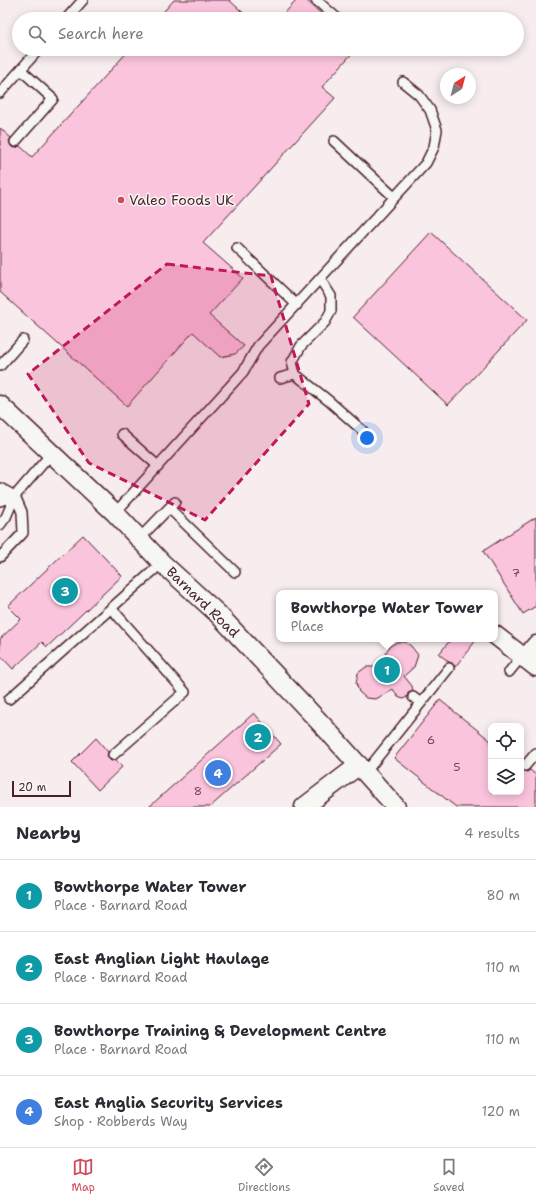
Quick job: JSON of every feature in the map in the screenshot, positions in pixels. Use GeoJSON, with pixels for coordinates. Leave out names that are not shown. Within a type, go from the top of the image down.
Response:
{"type":"FeatureCollection","features":[{"type":"Feature","properties":{"kind":"street","name":"Barnard Road"},"geometry":{"type":"LineString","coordinates":[[0,405],[114,513],[162,563],[222,618],[396,807]]}},
{"type":"Feature","properties":{"kind":"street"},"geometry":{"type":"LineString","coordinates":[[498,637],[528,661],[536,645]]}},
{"type":"Feature","properties":{"kind":"street"},"geometry":{"type":"LineString","coordinates":[[304,807],[362,769]]}},
{"type":"Feature","properties":{"kind":"lane"},"geometry":{"type":"LineString","coordinates":[[72,12],[83,0]]}},
{"type":"Feature","properties":{"kind":"lane"},"geometry":{"type":"LineString","coordinates":[[316,0],[330,12]]}},
{"type":"Feature","properties":{"kind":"lane"},"geometry":{"type":"LineString","coordinates":[[0,93],[33,56]]}},
{"type":"Feature","properties":{"kind":"lane"},"geometry":{"type":"LineString","coordinates":[[15,142],[53,99],[21,70]]}},
{"type":"Feature","properties":{"kind":"lane"},"geometry":{"type":"LineString","coordinates":[[114,513],[243,372],[258,346],[426,163],[434,147],[437,130],[430,110],[418,95],[403,82]]}},
{"type":"Feature","properties":{"kind":"lane"},"geometry":{"type":"LineString","coordinates":[[334,141],[394,197]]}},
{"type":"Feature","properties":{"kind":"lane"},"geometry":{"type":"LineString","coordinates":[[237,248],[297,305]]}},
{"type":"Feature","properties":{"kind":"lane"},"geometry":{"type":"LineString","coordinates":[[320,279],[331,296],[331,311],[324,322],[301,346],[292,362],[295,374],[363,431]]}},
{"type":"Feature","properties":{"kind":"lane"},"geometry":{"type":"LineString","coordinates":[[0,366],[23,340]]}},
{"type":"Feature","properties":{"kind":"lane"},"geometry":{"type":"LineString","coordinates":[[280,378],[295,374]]}},
{"type":"Feature","properties":{"kind":"lane"},"geometry":{"type":"LineString","coordinates":[[122,434],[158,466]]}},
{"type":"Feature","properties":{"kind":"lane"},"geometry":{"type":"LineString","coordinates":[[0,525],[6,518],[15,496],[52,454]]}},
{"type":"Feature","properties":{"kind":"lane"},"geometry":{"type":"LineString","coordinates":[[0,484],[15,496],[22,512],[22,533],[0,557]]}},
{"type":"Feature","properties":{"kind":"lane"},"geometry":{"type":"LineString","coordinates":[[0,490],[15,496]]}},
{"type":"Feature","properties":{"kind":"lane"},"geometry":{"type":"LineString","coordinates":[[0,501],[15,496]]}},
{"type":"Feature","properties":{"kind":"lane"},"geometry":{"type":"LineString","coordinates":[[139,539],[172,505],[235,572]]}},
{"type":"Feature","properties":{"kind":"lane"},"geometry":{"type":"LineString","coordinates":[[9,699],[162,563]]}},
{"type":"Feature","properties":{"kind":"lane"},"geometry":{"type":"LineString","coordinates":[[111,608],[185,692],[113,755]]}},
{"type":"Feature","properties":{"kind":"lane"},"geometry":{"type":"LineString","coordinates":[[509,672],[528,661]]}},
{"type":"Feature","properties":{"kind":"lane"},"geometry":{"type":"LineString","coordinates":[[362,769],[421,703],[449,668]]}},
{"type":"Feature","properties":{"kind":"lane"},"geometry":{"type":"LineString","coordinates":[[413,697],[421,703]]}},
{"type":"Feature","properties":{"kind":"lane"},"geometry":{"type":"LineString","coordinates":[[525,766],[536,753]]}},
{"type":"Feature","properties":{"kind":"highlighted area"},"geometry":{"type":"Polygon","coordinates":[[[167,264],[271,276],[309,404],[205,520],[89,463],[28,374],[167,264]]]}},
{"type":"Feature","properties":{"kind":"building"},"geometry":{"type":"Polygon","coordinates":[[[174,0],[229,0],[242,12],[163,12],[174,0]]]}},
{"type":"Feature","properties":{"kind":"building"},"geometry":{"type":"Polygon","coordinates":[[[297,0],[306,0],[319,12],[286,12],[297,0]]]}},
{"type":"Feature","properties":{"kind":"building","name":"Valeo Foods UK"},"geometry":{"type":"Polygon","coordinates":[[[124,56],[350,56],[322,87],[335,98],[203,243],[243,278],[209,315],[244,346],[235,354],[220,357],[193,332],[127,406],[0,292],[0,128],[11,138],[9,141],[11,146],[14,148],[20,146],[32,157],[124,56]]]}},
{"type":"Feature","properties":{"kind":"building"},"geometry":{"type":"Polygon","coordinates":[[[431,232],[527,320],[448,405],[353,317],[431,232]]]}},
{"type":"Feature","properties":{"kind":"building"},"geometry":{"type":"Polygon","coordinates":[[[536,517],[536,606],[523,614],[483,551],[536,517]]]}},
{"type":"Feature","properties":{"kind":"building"},"geometry":{"type":"Polygon","coordinates":[[[83,535],[122,576],[47,647],[42,642],[13,669],[0,655],[0,639],[21,619],[8,606],[83,535]]]}},
{"type":"Feature","properties":{"kind":"building"},"geometry":{"type":"Polygon","coordinates":[[[397,642],[405,642],[411,646],[418,655],[414,667],[404,676],[412,686],[413,691],[408,693],[407,697],[403,699],[398,697],[393,689],[376,699],[366,698],[359,692],[356,683],[358,673],[366,667],[376,667],[385,659],[386,652],[390,646],[397,642]]]}},
{"type":"Feature","properties":{"kind":"building"},"geometry":{"type":"Polygon","coordinates":[[[449,642],[475,642],[455,667],[452,663],[439,654],[449,642]]]}},
{"type":"Feature","properties":{"kind":"building"},"geometry":{"type":"Polygon","coordinates":[[[440,700],[488,739],[488,795],[524,795],[524,771],[527,772],[530,770],[536,775],[536,807],[456,807],[394,758],[440,700]]]}},
{"type":"Feature","properties":{"kind":"building"},"geometry":{"type":"Polygon","coordinates":[[[254,713],[281,744],[210,807],[149,807],[254,713]]]}},
{"type":"Feature","properties":{"kind":"building"},"geometry":{"type":"Polygon","coordinates":[[[96,738],[108,752],[107,756],[109,759],[111,761],[116,760],[122,767],[98,790],[72,762],[96,738]]]}},
{"type":"Feature","properties":{"kind":"place","name":"Valeo Foods UK"},"geometry":{"type":"Point","coordinates":[121,200]}},
{"type":"Feature","properties":{"kind":"place","name":"Bowthorpe Training & Development Centre"},"geometry":{"type":"Point","coordinates":[65,591]}},
{"type":"Feature","properties":{"kind":"place","name":"Bowthorpe Water Tower"},"geometry":{"type":"Point","coordinates":[387,670]}},
{"type":"Feature","properties":{"kind":"place","name":"East Anglian Light Haulage"},"geometry":{"type":"Point","coordinates":[258,737]}},
{"type":"Feature","properties":{"kind":"place","name":"East Anglia Security Services"},"geometry":{"type":"Point","coordinates":[218,773]}}]}
